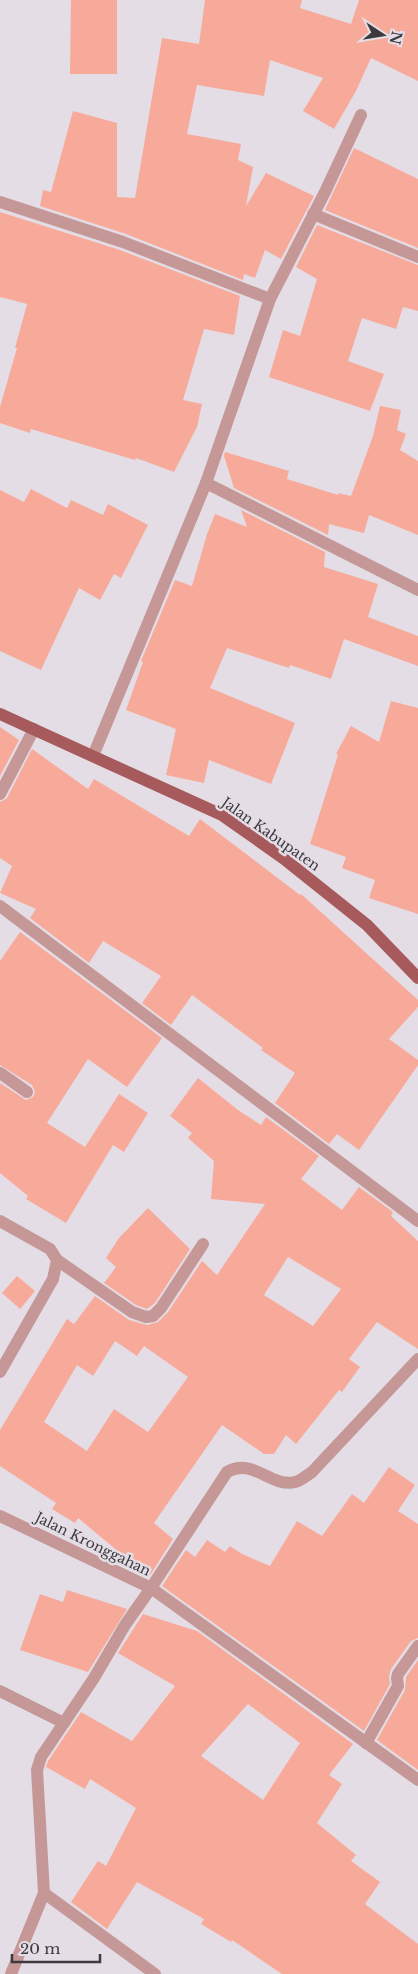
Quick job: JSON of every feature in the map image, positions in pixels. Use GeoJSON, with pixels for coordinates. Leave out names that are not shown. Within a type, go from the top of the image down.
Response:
{"type":"FeatureCollection","features":[{"type":"Feature","properties":{"kind":"main road","name":"Jalan Kabupaten"},"geometry":{"type":"LineString","coordinates":[[0,714],[222,815],[283,858],[367,925],[418,978]]}},
{"type":"Feature","properties":{"kind":"street"},"geometry":{"type":"LineString","coordinates":[[93,756],[206,483],[270,299],[361,115]]}},
{"type":"Feature","properties":{"kind":"street"},"geometry":{"type":"LineString","coordinates":[[0,202],[123,242],[270,299]]}},
{"type":"Feature","properties":{"kind":"street"},"geometry":{"type":"LineString","coordinates":[[313,214],[418,257]]}},
{"type":"Feature","properties":{"kind":"street"},"geometry":{"type":"LineString","coordinates":[[206,483],[418,590]]}},
{"type":"Feature","properties":{"kind":"street"},"geometry":{"type":"LineString","coordinates":[[0,794],[34,729]]}},
{"type":"Feature","properties":{"kind":"street"},"geometry":{"type":"LineString","coordinates":[[0,906],[418,1221]]}},
{"type":"Feature","properties":{"kind":"street"},"geometry":{"type":"LineString","coordinates":[[0,1073],[27,1092]]}},
{"type":"Feature","properties":{"kind":"street"},"geometry":{"type":"LineString","coordinates":[[0,1220],[50,1249],[57,1260],[132,1312],[146,1317],[153,1316],[161,1308],[204,1244]]}},
{"type":"Feature","properties":{"kind":"street"},"geometry":{"type":"LineString","coordinates":[[0,1372],[53,1279],[57,1260]]}},
{"type":"Feature","properties":{"kind":"street","name":"Jalan Kronggahan"},"geometry":{"type":"LineString","coordinates":[[0,1516],[150,1588],[227,1472],[234,1468],[244,1467],[283,1482],[295,1482],[312,1472],[418,1360]]}},
{"type":"Feature","properties":{"kind":"street"},"geometry":{"type":"LineString","coordinates":[[11,1974],[44,1893],[37,1770],[41,1757],[94,1678],[150,1588],[418,1780]]}},
{"type":"Feature","properties":{"kind":"street"},"geometry":{"type":"LineString","coordinates":[[366,1743],[398,1686],[396,1678],[398,1674],[418,1646]]}},
{"type":"Feature","properties":{"kind":"street"},"geometry":{"type":"LineString","coordinates":[[0,1690],[64,1723]]}},
{"type":"Feature","properties":{"kind":"street"},"geometry":{"type":"LineString","coordinates":[[44,1893],[155,1974]]}},
{"type":"Feature","properties":{"kind":"building"},"geometry":{"type":"Polygon","coordinates":[[[71,0],[117,0],[117,74],[70,74],[71,0]]]}},
{"type":"Feature","properties":{"kind":"building"},"geometry":{"type":"Polygon","coordinates":[[[205,0],[302,0],[300,8],[351,24],[359,0],[418,0],[418,81],[371,58],[356,91],[334,129],[303,111],[323,78],[270,60],[264,96],[197,85],[187,134],[241,144],[238,160],[253,167],[246,206],[266,173],[314,196],[281,259],[265,250],[255,278],[244,274],[243,280],[126,234],[40,206],[43,190],[51,192],[73,111],[117,123],[117,197],[135,198],[162,38],[199,44],[205,0]]]}},
{"type":"Feature","properties":{"kind":"building"},"geometry":{"type":"Polygon","coordinates":[[[354,148],[418,179],[418,248],[325,210],[354,148]]]}},
{"type":"Feature","properties":{"kind":"building"},"geometry":{"type":"Polygon","coordinates":[[[0,212],[120,250],[240,296],[234,335],[204,329],[183,400],[202,404],[197,427],[174,472],[136,458],[135,460],[31,429],[30,433],[0,423],[0,407],[27,304],[0,297],[0,212]]]}},
{"type":"Feature","properties":{"kind":"building"},"geometry":{"type":"Polygon","coordinates":[[[317,225],[418,265],[418,311],[403,307],[396,329],[362,318],[348,361],[384,374],[370,411],[269,377],[283,330],[300,336],[317,279],[296,267],[317,225]]]}},
{"type":"Feature","properties":{"kind":"building"},"geometry":{"type":"Polygon","coordinates":[[[380,406],[401,410],[397,430],[406,434],[400,450],[418,461],[418,535],[369,515],[364,533],[329,524],[328,535],[234,488],[224,456],[225,452],[289,471],[287,479],[338,495],[338,493],[351,496],[373,436],[380,406]]]}},
{"type":"Feature","properties":{"kind":"building"},"geometry":{"type":"Polygon","coordinates":[[[31,489],[67,508],[71,500],[103,515],[108,504],[148,525],[121,578],[114,574],[100,600],[79,588],[41,670],[0,651],[0,490],[24,502],[31,489]]]}},
{"type":"Feature","properties":{"kind":"building"},"geometry":{"type":"Polygon","coordinates":[[[241,510],[325,552],[324,567],[378,584],[368,617],[418,636],[418,666],[344,639],[331,679],[290,665],[289,668],[227,648],[210,688],[295,723],[271,784],[209,760],[204,783],[166,775],[176,729],[126,710],[143,662],[141,661],[175,580],[192,586],[207,534],[215,514],[247,527],[241,510]]]}},
{"type":"Feature","properties":{"kind":"building"},"geometry":{"type":"Polygon","coordinates":[[[391,701],[418,708],[418,914],[369,898],[375,880],[342,868],[346,857],[310,844],[338,755],[336,754],[351,726],[379,742],[391,701]]]}},
{"type":"Feature","properties":{"kind":"building"},"geometry":{"type":"Polygon","coordinates":[[[0,727],[19,740],[0,776],[0,727]]]}},
{"type":"Feature","properties":{"kind":"building"},"geometry":{"type":"Polygon","coordinates":[[[32,749],[88,789],[94,779],[189,836],[200,819],[301,894],[418,1000],[418,1007],[389,1039],[418,1060],[418,1065],[359,1150],[337,1134],[329,1144],[275,1103],[295,1073],[261,1050],[263,1048],[192,995],[171,1025],[142,1003],[161,976],[103,941],[89,963],[30,918],[36,909],[0,893],[12,866],[0,858],[0,802],[7,798],[32,749]]]}},
{"type":"Feature","properties":{"kind":"building"},"geometry":{"type":"Polygon","coordinates":[[[20,932],[162,1038],[127,1087],[88,1059],[47,1123],[85,1147],[119,1094],[148,1113],[124,1152],[113,1145],[66,1223],[26,1199],[28,1196],[0,1173],[0,1083],[26,1100],[33,1097],[35,1092],[32,1085],[0,1065],[0,961],[20,932]]]}},
{"type":"Feature","properties":{"kind":"building"},"geometry":{"type":"Polygon","coordinates":[[[198,1078],[238,1110],[261,1125],[266,1117],[319,1156],[301,1179],[342,1210],[359,1187],[393,1212],[391,1216],[418,1241],[418,1349],[377,1322],[349,1359],[360,1367],[342,1392],[339,1390],[296,1444],[286,1435],[274,1454],[264,1454],[222,1425],[154,1523],[173,1539],[149,1577],[78,1518],[75,1523],[52,1509],[56,1503],[0,1466],[0,1430],[67,1319],[74,1324],[95,1296],[129,1320],[147,1325],[158,1322],[168,1312],[202,1261],[217,1275],[265,1204],[211,1199],[214,1161],[188,1138],[192,1133],[170,1116],[198,1078]],[[288,1257],[264,1295],[313,1326],[341,1289],[288,1257]],[[115,1341],[93,1376],[77,1365],[44,1422],[87,1451],[114,1409],[148,1432],[188,1377],[144,1346],[137,1356],[115,1341]]]}},
{"type":"Feature","properties":{"kind":"building"},"geometry":{"type":"Polygon","coordinates":[[[148,1208],[190,1249],[155,1303],[147,1309],[136,1305],[104,1283],[116,1267],[106,1258],[119,1238],[148,1208]]]}},
{"type":"Feature","properties":{"kind":"building"},"geometry":{"type":"Polygon","coordinates":[[[17,1276],[35,1291],[20,1309],[2,1293],[17,1276]]]}},
{"type":"Feature","properties":{"kind":"building"},"geometry":{"type":"Polygon","coordinates":[[[389,1467],[415,1485],[398,1511],[418,1524],[418,1638],[411,1641],[391,1669],[389,1676],[390,1684],[364,1731],[162,1586],[186,1550],[195,1557],[207,1540],[225,1552],[230,1546],[242,1554],[270,1566],[297,1521],[322,1536],[352,1494],[364,1503],[389,1467]]]}},
{"type":"Feature","properties":{"kind":"building"},"geometry":{"type":"Polygon","coordinates":[[[67,1590],[127,1609],[88,1672],[20,1650],[40,1594],[63,1602],[67,1590]]]}},
{"type":"Feature","properties":{"kind":"building"},"geometry":{"type":"Polygon","coordinates":[[[143,1614],[197,1631],[353,1744],[329,1775],[342,1784],[317,1823],[356,1855],[351,1861],[380,1882],[365,1904],[418,1944],[418,1974],[282,1974],[232,1940],[231,1942],[201,1924],[204,1919],[137,1882],[107,1929],[71,1902],[98,1861],[106,1866],[136,1808],[90,1779],[85,1789],[46,1767],[48,1761],[81,1712],[132,1741],[175,1686],[118,1653],[143,1614]],[[248,1704],[201,1756],[263,1800],[300,1743],[248,1704]]]}},
{"type":"Feature","properties":{"kind":"building"},"geometry":{"type":"Polygon","coordinates":[[[418,1660],[418,1770],[377,1740],[405,1690],[406,1677],[418,1660]]]}}]}
